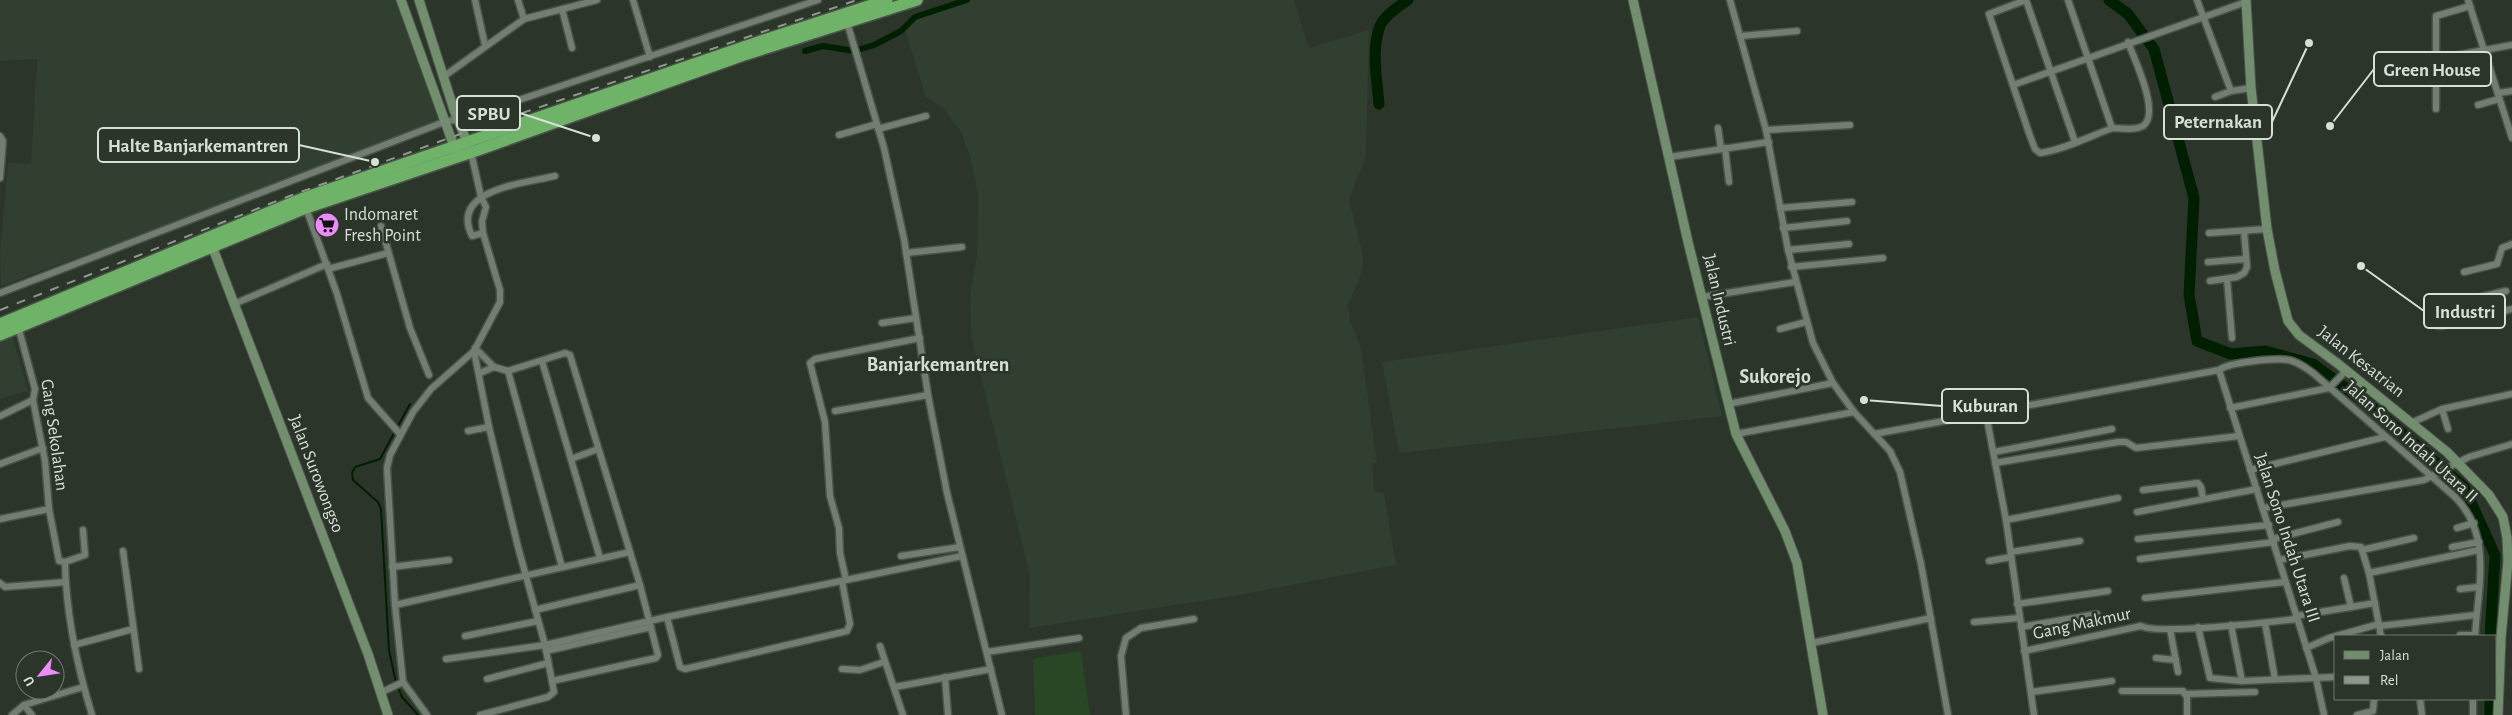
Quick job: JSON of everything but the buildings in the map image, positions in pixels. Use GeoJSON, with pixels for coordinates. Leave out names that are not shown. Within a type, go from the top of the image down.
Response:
{"type":"FeatureCollection","features":[{"type":"Feature","properties":{"kind":"highway"},"geometry":{"type":"LineString","coordinates":[[0,324],[17,322],[306,208],[468,147],[764,40],[887,0]]}},
{"type":"Feature","properties":{"kind":"highway"},"geometry":{"type":"LineString","coordinates":[[468,147],[741,56],[917,0]]}},
{"type":"Feature","properties":{"kind":"highway"},"geometry":{"type":"LineString","coordinates":[[0,334],[17,322],[301,199],[456,152]]}},
{"type":"Feature","properties":{"kind":"street"},"geometry":{"type":"LineString","coordinates":[[401,0],[456,152]]}},
{"type":"Feature","properties":{"kind":"street"},"geometry":{"type":"LineString","coordinates":[[419,0],[443,77],[468,147],[480,200],[482,221],[479,235],[500,290],[500,302],[475,349],[431,389],[397,431],[387,468],[399,685],[427,715]]}},
{"type":"Feature","properties":{"kind":"street"},"geometry":{"type":"LineString","coordinates":[[475,0],[486,45]]}},
{"type":"Feature","properties":{"kind":"street"},"geometry":{"type":"LineString","coordinates":[[518,0],[524,19]]}},
{"type":"Feature","properties":{"kind":"street"},"geometry":{"type":"LineString","coordinates":[[443,77],[524,19],[597,0]]}},
{"type":"Feature","properties":{"kind":"street"},"geometry":{"type":"LineString","coordinates":[[633,0],[650,57]]}},
{"type":"Feature","properties":{"kind":"street"},"geometry":{"type":"LineString","coordinates":[[0,293],[444,122],[468,117],[818,0]]}},
{"type":"Feature","properties":{"kind":"street","name":"Jalan Industri"},"geometry":{"type":"LineString","coordinates":[[1633,0],[1736,434],[1795,554],[1812,643],[1822,715]]}},
{"type":"Feature","properties":{"kind":"street"},"geometry":{"type":"LineString","coordinates":[[1730,0],[1766,130],[1783,228],[1795,282],[1806,322],[1821,364],[1832,383],[1854,412],[1890,451],[1900,472],[1931,618],[1948,715]]}},
{"type":"Feature","properties":{"kind":"street"},"geometry":{"type":"LineString","coordinates":[[2075,142],[2026,0],[1989,14],[1989,19],[2030,136],[2037,151],[2042,153],[2075,142],[2112,128],[2138,128],[2146,123],[2149,114],[2148,97],[2128,42]]}},
{"type":"Feature","properties":{"kind":"street"},"geometry":{"type":"LineString","coordinates":[[2068,0],[2112,128]]}},
{"type":"Feature","properties":{"kind":"street"},"geometry":{"type":"LineString","coordinates":[[2197,0],[2231,91]]}},
{"type":"Feature","properties":{"kind":"street"},"geometry":{"type":"LineString","coordinates":[[2013,85],[2246,1]]}},
{"type":"Feature","properties":{"kind":"street","name":"Jalan Kesatrian"},"geometry":{"type":"LineString","coordinates":[[2246,1],[2250,88],[2267,229],[2275,271],[2288,321],[2299,335],[2411,422],[2489,495],[2503,517],[2510,570],[2508,616],[2498,715]]}},
{"type":"Feature","properties":{"kind":"street"},"geometry":{"type":"LineString","coordinates":[[2436,109],[2437,16],[2469,3],[2512,138]]}},
{"type":"Feature","properties":{"kind":"street"},"geometry":{"type":"LineString","coordinates":[[562,9],[572,48]]}},
{"type":"Feature","properties":{"kind":"street"},"geometry":{"type":"LineString","coordinates":[[848,22],[878,127],[906,253],[928,396],[962,556],[1002,715]]}},
{"type":"Feature","properties":{"kind":"street"},"geometry":{"type":"LineString","coordinates":[[1741,36],[1796,31]]}},
{"type":"Feature","properties":{"kind":"street"},"geometry":{"type":"LineString","coordinates":[[2436,59],[2512,45]]}},
{"type":"Feature","properties":{"kind":"street"},"geometry":{"type":"LineString","coordinates":[[2215,98],[2231,91],[2250,88]]}},
{"type":"Feature","properties":{"kind":"street"},"geometry":{"type":"LineString","coordinates":[[2478,104],[2512,90]]}},
{"type":"Feature","properties":{"kind":"street"},"geometry":{"type":"LineString","coordinates":[[839,136],[926,116]]}},
{"type":"Feature","properties":{"kind":"street"},"geometry":{"type":"LineString","coordinates":[[1766,130],[1850,125]]}},
{"type":"Feature","properties":{"kind":"street"},"geometry":{"type":"LineString","coordinates":[[1718,128],[1729,182]]}},
{"type":"Feature","properties":{"kind":"street"},"geometry":{"type":"LineString","coordinates":[[0,136],[3,140],[0,178]]}},
{"type":"Feature","properties":{"kind":"street"},"geometry":{"type":"LineString","coordinates":[[1669,157],[1768,142]]}},
{"type":"Feature","properties":{"kind":"street"},"geometry":{"type":"LineString","coordinates":[[479,235],[471,233],[469,218],[480,200],[505,187],[555,176]]}},
{"type":"Feature","properties":{"kind":"street"},"geometry":{"type":"LineString","coordinates":[[1780,208],[1852,202]]}},
{"type":"Feature","properties":{"kind":"street"},"geometry":{"type":"LineString","coordinates":[[306,208],[327,267],[368,398],[397,431]]}},
{"type":"Feature","properties":{"kind":"street"},"geometry":{"type":"LineString","coordinates":[[1783,228],[1847,221]]}},
{"type":"Feature","properties":{"kind":"street"},"geometry":{"type":"LineString","coordinates":[[381,226],[410,328],[429,375]]}},
{"type":"Feature","properties":{"kind":"street"},"geometry":{"type":"LineString","coordinates":[[2209,233],[2267,229]]}},
{"type":"Feature","properties":{"kind":"street"},"geometry":{"type":"LineString","coordinates":[[2210,280],[2227,279],[2244,274],[2246,259],[2244,231]]}},
{"type":"Feature","properties":{"kind":"street"},"geometry":{"type":"LineString","coordinates":[[1788,250],[1849,244]]}},
{"type":"Feature","properties":{"kind":"street"},"geometry":{"type":"LineString","coordinates":[[2464,272],[2496,264],[2502,248],[2512,244]]}},
{"type":"Feature","properties":{"kind":"street","name":"Jalan Surowongso"},"geometry":{"type":"LineString","coordinates":[[212,246],[382,692],[388,715]]}},
{"type":"Feature","properties":{"kind":"street"},"geometry":{"type":"LineString","coordinates":[[906,253],[962,247]]}},
{"type":"Feature","properties":{"kind":"street"},"geometry":{"type":"LineString","coordinates":[[234,304],[327,267],[388,253]]}},
{"type":"Feature","properties":{"kind":"street"},"geometry":{"type":"LineString","coordinates":[[1792,267],[1883,258]]}},
{"type":"Feature","properties":{"kind":"street"},"geometry":{"type":"LineString","coordinates":[[2208,262],[2246,259]]}},
{"type":"Feature","properties":{"kind":"street"},"geometry":{"type":"LineString","coordinates":[[2227,279],[2232,338]]}},
{"type":"Feature","properties":{"kind":"street"},"geometry":{"type":"LineString","coordinates":[[1702,297],[1795,282]]}},
{"type":"Feature","properties":{"kind":"street"},"geometry":{"type":"LineString","coordinates":[[2506,291],[2437,307],[2434,310],[2435,322],[2440,326],[2512,309]]}},
{"type":"Feature","properties":{"kind":"street"},"geometry":{"type":"LineString","coordinates":[[882,323],[916,318]]}},
{"type":"Feature","properties":{"kind":"street","name":"Gang Sekolahan"},"geometry":{"type":"LineString","coordinates":[[0,520],[49,509],[43,448],[33,400],[35,389],[17,322]]}},
{"type":"Feature","properties":{"kind":"street"},"geometry":{"type":"LineString","coordinates":[[1780,329],[1806,322]]}},
{"type":"Feature","properties":{"kind":"street"},"geometry":{"type":"LineString","coordinates":[[667,617],[680,667],[685,670],[847,631],[850,624],[840,553],[839,528],[830,496],[825,422],[810,363],[815,359],[920,338]]}},
{"type":"Feature","properties":{"kind":"street"},"geometry":{"type":"LineString","coordinates":[[475,349],[494,367],[508,371],[565,353],[570,355],[651,624],[658,655],[656,658],[552,681]]}},
{"type":"Feature","properties":{"kind":"street"},"geometry":{"type":"LineString","coordinates":[[475,349],[489,427],[545,648],[554,692],[552,696],[480,715]]}},
{"type":"Feature","properties":{"kind":"street","name":"Jalan Sono Indah Utara II"},"geometry":{"type":"LineString","coordinates":[[1874,434],[2220,370],[2232,365],[2289,360],[2308,369],[2330,387],[2385,438],[2434,476],[2461,503],[2474,523],[2479,542],[2479,587],[2475,635]]}},
{"type":"Feature","properties":{"kind":"street"},"geometry":{"type":"LineString","coordinates":[[542,361],[600,558]]}},
{"type":"Feature","properties":{"kind":"street"},"geometry":{"type":"LineString","coordinates":[[480,373],[494,367]]}},
{"type":"Feature","properties":{"kind":"street","name":"Jalan Sono Indah Utara III"},"geometry":{"type":"LineString","coordinates":[[2220,370],[2230,408],[2264,508],[2296,618],[2316,678],[2324,715]]}},
{"type":"Feature","properties":{"kind":"street"},"geometry":{"type":"LineString","coordinates":[[508,371],[562,567]]}},
{"type":"Feature","properties":{"kind":"street"},"geometry":{"type":"LineString","coordinates":[[2230,408],[2330,387],[2345,372]]}},
{"type":"Feature","properties":{"kind":"street"},"geometry":{"type":"LineString","coordinates":[[1728,404],[1832,383]]}},
{"type":"Feature","properties":{"kind":"street"},"geometry":{"type":"LineString","coordinates":[[2411,422],[2442,409],[2512,394]]}},
{"type":"Feature","properties":{"kind":"street"},"geometry":{"type":"LineString","coordinates":[[835,411],[928,396]]}},
{"type":"Feature","properties":{"kind":"street"},"geometry":{"type":"LineString","coordinates":[[0,416],[33,400]]}},
{"type":"Feature","properties":{"kind":"street"},"geometry":{"type":"LineString","coordinates":[[2442,409],[2448,429]]}},
{"type":"Feature","properties":{"kind":"street"},"geometry":{"type":"LineString","coordinates":[[1736,434],[1854,412]]}},
{"type":"Feature","properties":{"kind":"street"},"geometry":{"type":"LineString","coordinates":[[1986,414],[2006,520],[2034,715]]}},
{"type":"Feature","properties":{"kind":"street"},"geometry":{"type":"LineString","coordinates":[[468,430],[489,427]]}},
{"type":"Feature","properties":{"kind":"street"},"geometry":{"type":"LineString","coordinates":[[1994,452],[2112,429]]}},
{"type":"Feature","properties":{"kind":"street"},"geometry":{"type":"LineString","coordinates":[[1995,463],[2118,442],[2126,442],[2134,448],[2239,436]]}},
{"type":"Feature","properties":{"kind":"street"},"geometry":{"type":"LineString","coordinates":[[2250,470],[2385,438]]}},
{"type":"Feature","properties":{"kind":"street"},"geometry":{"type":"LineString","coordinates":[[2264,508],[2434,476],[2454,464],[2512,444]]}},
{"type":"Feature","properties":{"kind":"street"},"geometry":{"type":"LineString","coordinates":[[0,464],[43,448]]}},
{"type":"Feature","properties":{"kind":"street"},"geometry":{"type":"LineString","coordinates":[[571,459],[598,449]]}},
{"type":"Feature","properties":{"kind":"street"},"geometry":{"type":"LineString","coordinates":[[2143,490],[2198,484],[2202,487],[2203,499]]}},
{"type":"Feature","properties":{"kind":"street"},"geometry":{"type":"LineString","coordinates":[[2137,512],[2257,488]]}},
{"type":"Feature","properties":{"kind":"street"},"geometry":{"type":"LineString","coordinates":[[2006,520],[2118,498]]}},
{"type":"Feature","properties":{"kind":"street"},"geometry":{"type":"LineString","coordinates":[[49,509],[58,561],[65,562],[84,557],[83,530]]}},
{"type":"Feature","properties":{"kind":"street"},"geometry":{"type":"LineString","coordinates":[[2140,559],[2273,541],[2338,522]]}},
{"type":"Feature","properties":{"kind":"street"},"geometry":{"type":"LineString","coordinates":[[2457,528],[2474,523]]}},
{"type":"Feature","properties":{"kind":"street"},"geometry":{"type":"LineString","coordinates":[[2138,539],[2269,525]]}},
{"type":"Feature","properties":{"kind":"street"},"geometry":{"type":"LineString","coordinates":[[2362,550],[2414,538]]}},
{"type":"Feature","properties":{"kind":"street"},"geometry":{"type":"LineString","coordinates":[[1989,561],[2080,541]]}},
{"type":"Feature","properties":{"kind":"street"},"geometry":{"type":"LineString","coordinates":[[2452,547],[2479,542]]}},
{"type":"Feature","properties":{"kind":"street"},"geometry":{"type":"LineString","coordinates":[[2279,560],[2350,546],[2361,547],[2369,573],[2381,635]]}},
{"type":"Feature","properties":{"kind":"street"},"geometry":{"type":"LineString","coordinates":[[901,556],[960,547]]}},
{"type":"Feature","properties":{"kind":"street"},"geometry":{"type":"LineString","coordinates":[[2369,573],[2479,550]]}},
{"type":"Feature","properties":{"kind":"street"},"geometry":{"type":"LineString","coordinates":[[124,551],[139,669]]}},
{"type":"Feature","properties":{"kind":"street"},"geometry":{"type":"LineString","coordinates":[[395,605],[630,552]]}},
{"type":"Feature","properties":{"kind":"street"},"geometry":{"type":"LineString","coordinates":[[446,659],[545,648],[651,624],[667,617],[962,556]]}},
{"type":"Feature","properties":{"kind":"street"},"geometry":{"type":"LineString","coordinates":[[392,567],[449,560]]}},
{"type":"Feature","properties":{"kind":"street"},"geometry":{"type":"LineString","coordinates":[[65,562],[74,646],[83,687],[92,715]]}},
{"type":"Feature","properties":{"kind":"street"},"geometry":{"type":"LineString","coordinates":[[2344,578],[2351,607]]}},
{"type":"Feature","properties":{"kind":"street"},"geometry":{"type":"LineString","coordinates":[[0,583],[5,587],[66,582]]}},
{"type":"Feature","properties":{"kind":"street"},"geometry":{"type":"LineString","coordinates":[[2145,598],[2286,582]]}},
{"type":"Feature","properties":{"kind":"street"},"geometry":{"type":"LineString","coordinates":[[535,610],[640,585]]}},
{"type":"Feature","properties":{"kind":"street"},"geometry":{"type":"LineString","coordinates":[[2460,589],[2479,587]]}},
{"type":"Feature","properties":{"kind":"street"},"geometry":{"type":"LineString","coordinates":[[2017,604],[2108,591]]}},
{"type":"Feature","properties":{"kind":"street","name":"Gang Makmur"},"geometry":{"type":"LineString","coordinates":[[2024,652],[2141,626],[2170,629],[2265,623],[2375,603]]}},
{"type":"Feature","properties":{"kind":"street"},"geometry":{"type":"LineString","coordinates":[[2021,627],[2097,614]]}},
{"type":"Feature","properties":{"kind":"street"},"geometry":{"type":"LineString","coordinates":[[2341,635],[2379,625],[2476,615]]}},
{"type":"Feature","properties":{"kind":"street"},"geometry":{"type":"LineString","coordinates":[[1812,643],[1931,618]]}},
{"type":"Feature","properties":{"kind":"street"},"geometry":{"type":"LineString","coordinates":[[1974,622],[2019,618]]}},
{"type":"Feature","properties":{"kind":"street"},"geometry":{"type":"LineString","coordinates":[[1126,715],[1121,656],[1126,638],[1141,628],[1194,619]]}},
{"type":"Feature","properties":{"kind":"street"},"geometry":{"type":"LineString","coordinates":[[465,636],[538,621]]}},
{"type":"Feature","properties":{"kind":"street"},"geometry":{"type":"LineString","coordinates":[[2265,623],[2275,679]]}},
{"type":"Feature","properties":{"kind":"street"},"geometry":{"type":"LineString","coordinates":[[2231,625],[2242,681]]}},
{"type":"Feature","properties":{"kind":"street"},"geometry":{"type":"LineString","coordinates":[[2198,627],[2210,678],[2242,681],[2334,676]]}},
{"type":"Feature","properties":{"kind":"street"},"geometry":{"type":"LineString","coordinates":[[74,646],[133,629]]}},
{"type":"Feature","properties":{"kind":"street"},"geometry":{"type":"LineString","coordinates":[[2170,629],[2178,672]]}},
{"type":"Feature","properties":{"kind":"street"},"geometry":{"type":"LineString","coordinates":[[2460,635],[2475,635]]}},
{"type":"Feature","properties":{"kind":"street"},"geometry":{"type":"LineString","coordinates":[[2306,648],[2334,637]]}},
{"type":"Feature","properties":{"kind":"street"},"geometry":{"type":"LineString","coordinates":[[987,652],[1079,638]]}},
{"type":"Feature","properties":{"kind":"street"},"geometry":{"type":"LineString","coordinates":[[880,646],[903,715]]}},
{"type":"Feature","properties":{"kind":"street"},"geometry":{"type":"LineString","coordinates":[[2156,658],[2176,660]]}},
{"type":"Feature","properties":{"kind":"street"},"geometry":{"type":"LineString","coordinates":[[842,669],[860,670],[884,662]]}},
{"type":"Feature","properties":{"kind":"street"},"geometry":{"type":"LineString","coordinates":[[487,679],[548,663]]}},
{"type":"Feature","properties":{"kind":"street"},"geometry":{"type":"LineString","coordinates":[[895,687],[991,669]]}},
{"type":"Feature","properties":{"kind":"street"},"geometry":{"type":"LineString","coordinates":[[945,677],[948,715]]}},
{"type":"Feature","properties":{"kind":"street"},"geometry":{"type":"LineString","coordinates":[[2031,692],[2112,680]]}},
{"type":"Feature","properties":{"kind":"street"},"geometry":{"type":"LineString","coordinates":[[382,692],[399,685]]}},
{"type":"Feature","properties":{"kind":"street"},"geometry":{"type":"LineString","coordinates":[[12,715],[24,705],[83,687]]}},
{"type":"Feature","properties":{"kind":"street"},"geometry":{"type":"LineString","coordinates":[[2122,691],[2175,690],[2186,694],[2255,692]]}},
{"type":"Feature","properties":{"kind":"street"},"geometry":{"type":"LineString","coordinates":[[2186,694],[2188,715]]}},
{"type":"Feature","properties":{"kind":"street"},"geometry":{"type":"LineString","coordinates":[[2357,715],[2373,711],[2374,700]]}},
{"type":"Feature","properties":{"kind":"street"},"geometry":{"type":"LineString","coordinates":[[2420,700],[2422,715]]}},
{"type":"Feature","properties":{"kind":"street"},"geometry":{"type":"LineString","coordinates":[[2473,700],[2473,715]]}},
{"type":"Feature","properties":{"kind":"street"},"geometry":{"type":"LineString","coordinates":[[24,705],[32,715]]}},
{"type":"Feature","properties":{"kind":"shaded area"},"geometry":{"type":"Polygon","coordinates":[[[0,0],[401,0],[444,122],[1,286],[0,252],[8,163],[31,164],[37,59],[0,61],[0,0]]]}},
{"type":"Feature","properties":{"kind":"shaded area"},"geometry":{"type":"Polygon","coordinates":[[[968,0],[1294,0],[1309,48],[1369,30],[1366,156],[1349,200],[1364,259],[1359,281],[1348,304],[1350,321],[1361,347],[1377,463],[1372,463],[1374,491],[1384,493],[1396,565],[1239,595],[1029,628],[1030,576],[972,340],[970,297],[977,254],[978,195],[971,159],[960,130],[941,106],[926,97],[905,30],[915,17],[968,0]]]}},
{"type":"Feature","properties":{"kind":"shaded area"},"geometry":{"type":"Polygon","coordinates":[[[1698,317],[1722,416],[1399,453],[1382,362],[1698,317]]]}},
{"type":"Feature","properties":{"kind":"shaded area"},"geometry":{"type":"Polygon","coordinates":[[[12,335],[28,391],[0,399],[0,341],[12,335]]]}},
{"type":"Feature","properties":{"kind":"green space"},"geometry":{"type":"Polygon","coordinates":[[[1081,651],[1090,715],[1035,715],[1033,659],[1081,651]]]}},
{"type":"Feature","properties":{"kind":"waterway"},"geometry":{"type":"LineString","coordinates":[[805,51],[823,46],[854,51],[874,45],[901,31],[915,17],[967,0]]}},
{"type":"Feature","properties":{"kind":"waterway"},"geometry":{"type":"LineString","coordinates":[[1379,104],[1375,65],[1377,35],[1385,19],[1408,0]]}},
{"type":"Feature","properties":{"kind":"waterway"},"geometry":{"type":"LineString","coordinates":[[2109,0],[2128,14],[2154,49],[2194,198],[2189,295],[2197,341],[2231,354],[2265,351],[2313,364],[2373,408],[2464,487],[2495,555],[2490,635]]}},
{"type":"Feature","properties":{"kind":"waterway"},"geometry":{"type":"LineString","coordinates":[[396,683],[389,650],[381,509],[378,502],[353,480],[352,473],[355,467],[380,459],[410,404]]}},
{"type":"Feature","properties":{"kind":"waterway"},"geometry":{"type":"LineString","coordinates":[[398,687],[402,697],[418,715]]}},
{"type":"Feature","properties":{"kind":"waterway"},"geometry":{"type":"LineString","coordinates":[[2490,700],[2490,715]]}},
{"type":"Feature","properties":{"kind":"railway"},"geometry":{"type":"LineString","coordinates":[[0,310],[287,197],[463,133],[857,0]]}},
{"type":"Feature","properties":{"kind":"place","name":"Peternakan"},"geometry":{"type":"Point","coordinates":[2309,43]}},
{"type":"Feature","properties":{"kind":"place","name":"Green House"},"geometry":{"type":"Point","coordinates":[2330,126]}},
{"type":"Feature","properties":{"kind":"place","name":"SPBU"},"geometry":{"type":"Point","coordinates":[596,138]}},
{"type":"Feature","properties":{"kind":"place","name":"Halte Banjarkemantren"},"geometry":{"type":"Point","coordinates":[375,162]}},
{"type":"Feature","properties":{"kind":"place","name":"Indomaret Fresh Point"},"geometry":{"type":"Point","coordinates":[327,225]}},
{"type":"Feature","properties":{"kind":"place","name":"Industri"},"geometry":{"type":"Point","coordinates":[2361,266]}},
{"type":"Feature","properties":{"kind":"place","name":"Kuburan"},"geometry":{"type":"Point","coordinates":[1864,400]}},
{"type":"Feature","properties":{"kind":"district","name":"Banjarkemantren"},"geometry":{"type":"Point","coordinates":[938,365]}},
{"type":"Feature","properties":{"kind":"district","name":"Sukorejo"},"geometry":{"type":"Point","coordinates":[1775,377]}}]}
